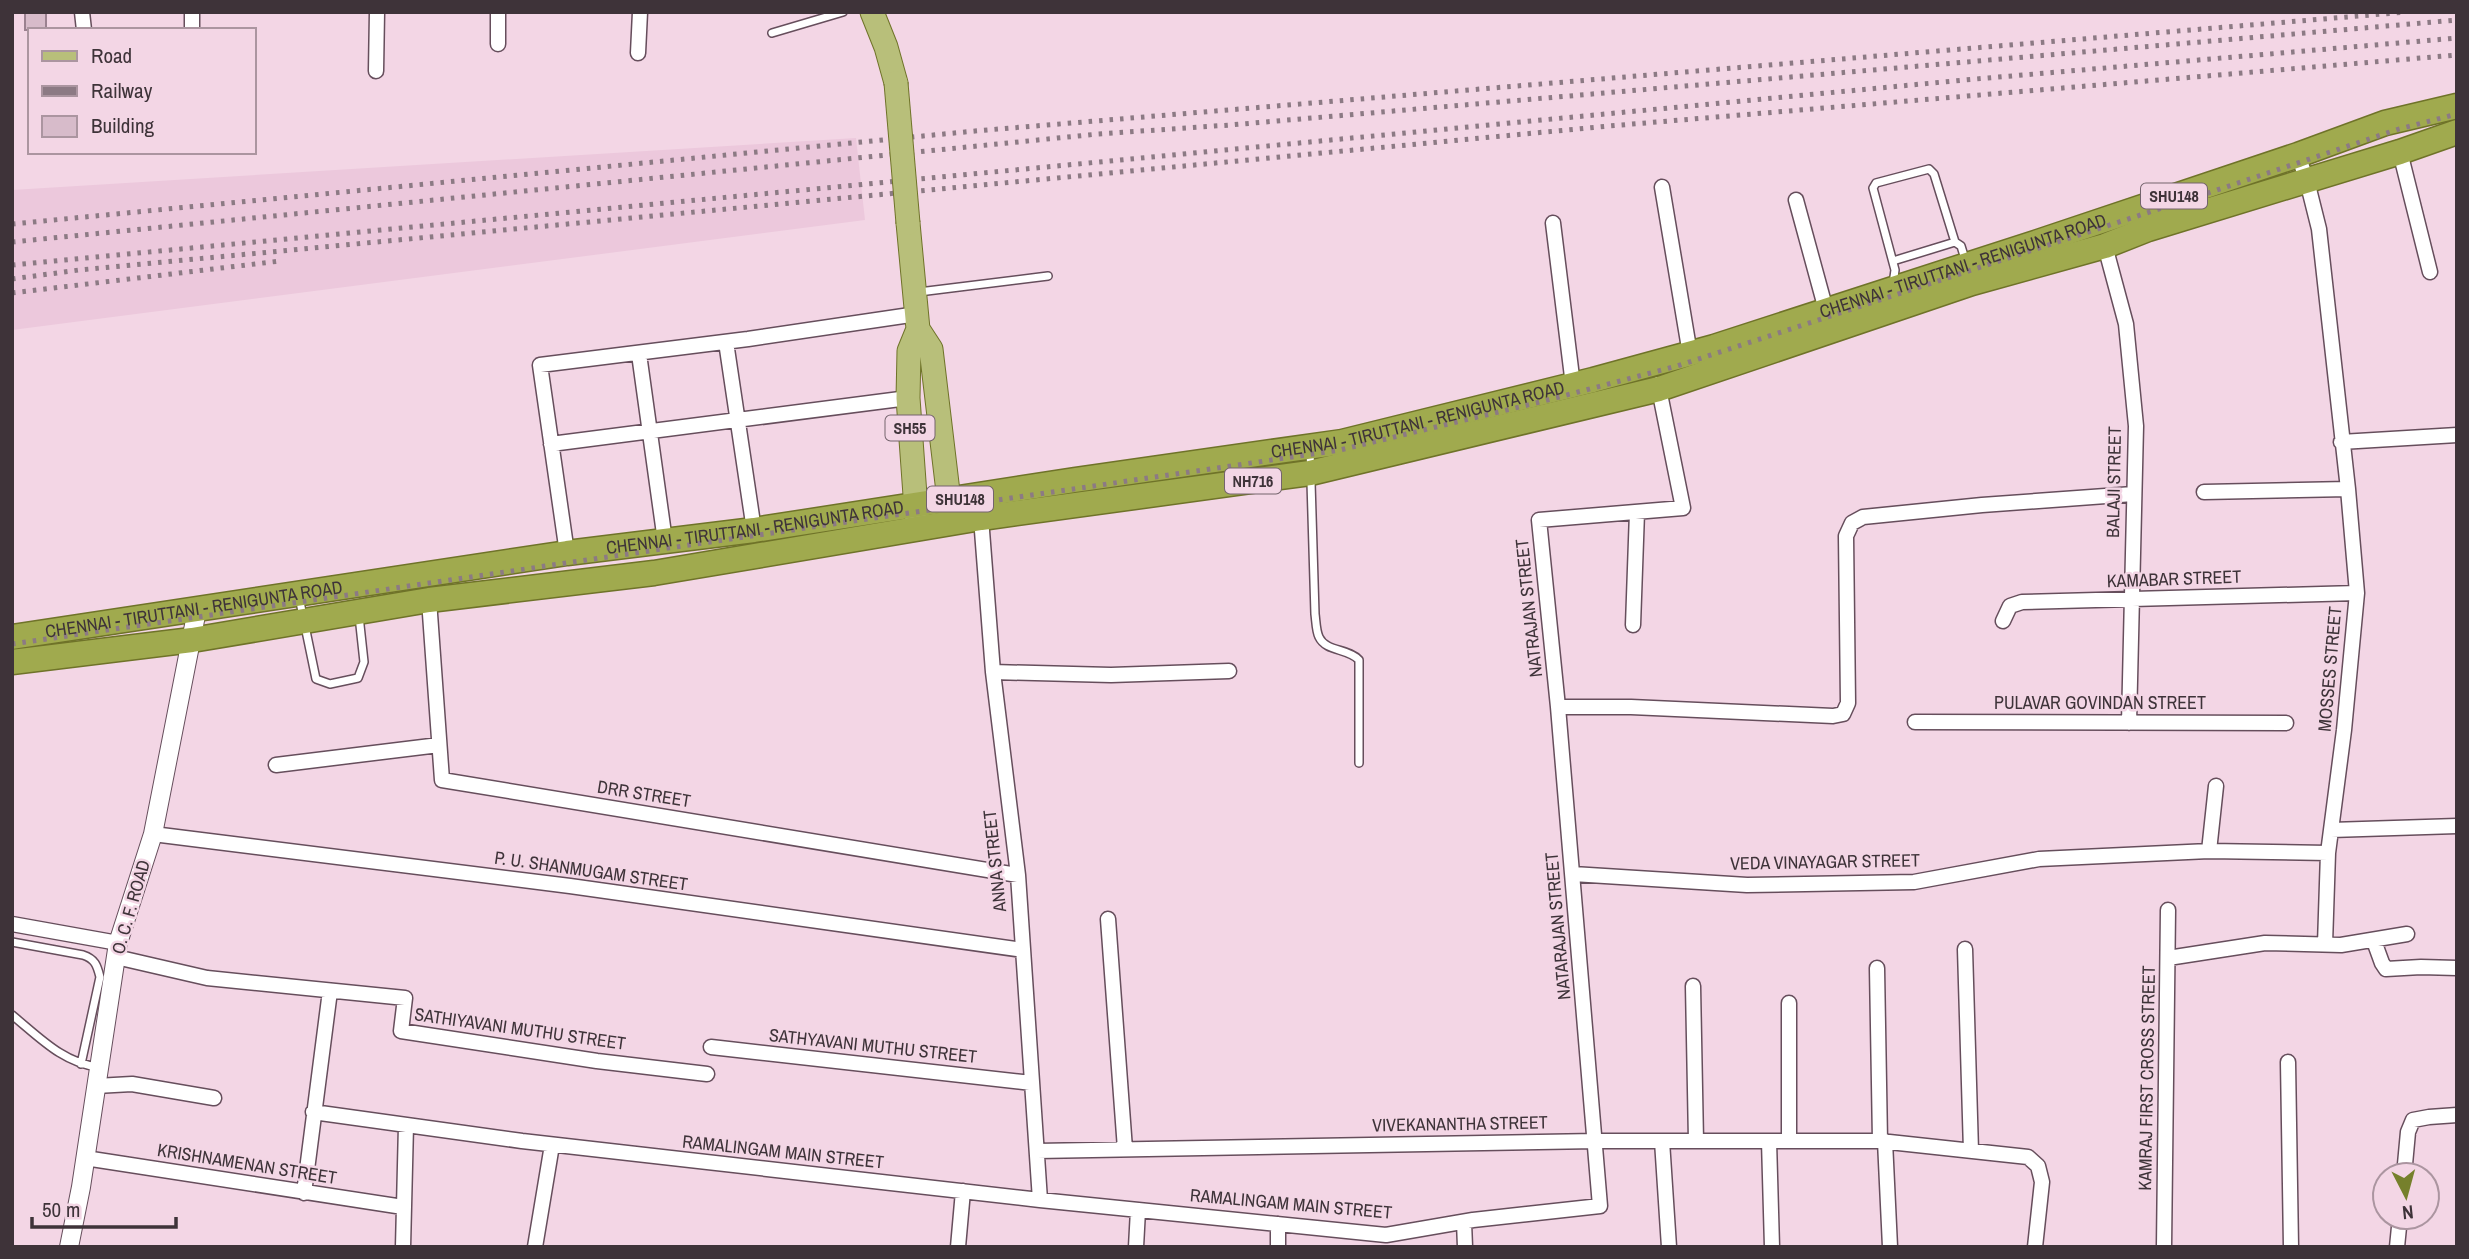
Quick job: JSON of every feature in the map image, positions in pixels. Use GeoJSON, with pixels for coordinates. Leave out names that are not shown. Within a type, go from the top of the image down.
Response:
{"type":"FeatureCollection","features":[{"type":"Feature","properties":{"kind":"highway","name":"CHENNAI - TIRUTTANI - RENIGUNTA ROAD"},"geometry":{"type":"LineString","coordinates":[[12,637],[567,553],[754,530],[915,504],[981,518],[1310,473],[1659,389],[2385,123],[2457,106]]}},
{"type":"Feature","properties":{"kind":"highway","name":"CHENNAI - TIRUTTANI - RENIGUNTA ROAD"},"geometry":{"type":"LineString","coordinates":[[12,662],[192,640],[429,600],[725,562],[918,529],[950,512],[1089,478],[1342,442],[1690,354],[1893,288],[2105,246],[2148,229],[2457,132]]}},
{"type":"Feature","properties":{"kind":"highway"},"geometry":{"type":"LineString","coordinates":[[722,534],[725,562]]}},
{"type":"Feature","properties":{"kind":"main road"},"geometry":{"type":"LineString","coordinates":[[872,12],[896,83],[917,312]]}},
{"type":"Feature","properties":{"kind":"main road","name":"SH55"},"geometry":{"type":"LineString","coordinates":[[917,312],[909,351],[908,398],[918,529]]}},
{"type":"Feature","properties":{"kind":"main road","name":"SH55"},"geometry":{"type":"LineString","coordinates":[[917,312],[931,349],[950,512]]}},
{"type":"Feature","properties":{"kind":"street"},"geometry":{"type":"LineString","coordinates":[[376,71],[377,12]]}},
{"type":"Feature","properties":{"kind":"street"},"geometry":{"type":"LineString","coordinates":[[498,12],[498,44]]}},
{"type":"Feature","properties":{"kind":"street"},"geometry":{"type":"LineString","coordinates":[[638,53],[640,12]]}},
{"type":"Feature","properties":{"kind":"street"},"geometry":{"type":"LineString","coordinates":[[2400,152],[2430,272]]}},
{"type":"Feature","properties":{"kind":"street","name":"MOSSES STREET"},"geometry":{"type":"LineString","coordinates":[[2298,155],[2319,229],[2357,593],[2345,721],[2328,853],[2325,944]]}},
{"type":"Feature","properties":{"kind":"street"},"geometry":{"type":"LineString","coordinates":[[1661,187],[1690,354]]}},
{"type":"Feature","properties":{"kind":"street"},"geometry":{"type":"LineString","coordinates":[[1796,200],[1826,310]]}},
{"type":"Feature","properties":{"kind":"street"},"geometry":{"type":"LineString","coordinates":[[1553,223],[1573,385]]}},
{"type":"Feature","properties":{"kind":"street","name":"BALAJI STREET"},"geometry":{"type":"LineString","coordinates":[[2105,246],[2126,324],[2136,426],[2129,723]]}},
{"type":"Feature","properties":{"kind":"street"},"geometry":{"type":"LineString","coordinates":[[567,553],[540,365],[726,342],[917,312]]}},
{"type":"Feature","properties":{"kind":"street"},"geometry":{"type":"LineString","coordinates":[[726,342],[754,530]]}},
{"type":"Feature","properties":{"kind":"street"},"geometry":{"type":"LineString","coordinates":[[639,354],[665,541]]}},
{"type":"Feature","properties":{"kind":"street"},"geometry":{"type":"LineString","coordinates":[[1654,364],[1659,389]]}},
{"type":"Feature","properties":{"kind":"street","name":"NATRAJAN STREET"},"geometry":{"type":"LineString","coordinates":[[1558,707],[1539,520],[1683,508],[1659,389]]}},
{"type":"Feature","properties":{"kind":"street"},"geometry":{"type":"LineString","coordinates":[[551,444],[908,398]]}},
{"type":"Feature","properties":{"kind":"street"},"geometry":{"type":"LineString","coordinates":[[2341,442],[2457,435]]}},
{"type":"Feature","properties":{"kind":"street"},"geometry":{"type":"LineString","coordinates":[[2204,492],[2348,489]]}},
{"type":"Feature","properties":{"kind":"street"},"geometry":{"type":"LineString","coordinates":[[1558,707],[1631,707],[1833,716],[1843,714],[1848,703],[1846,536],[1852,523],[1863,517],[2133,494]]}},
{"type":"Feature","properties":{"kind":"street"},"geometry":{"type":"LineString","coordinates":[[1633,625],[1637,512]]}},
{"type":"Feature","properties":{"kind":"street","name":"ANNA STREET"},"geometry":{"type":"LineString","coordinates":[[981,518],[993,673],[1018,875],[1040,1200]]}},
{"type":"Feature","properties":{"kind":"street","name":"KAMABAR STREET"},"geometry":{"type":"LineString","coordinates":[[2003,621],[2010,606],[2022,602],[2357,593]]}},
{"type":"Feature","properties":{"kind":"street","name":"DRR STREET"},"geometry":{"type":"LineString","coordinates":[[429,600],[442,780],[1018,875]]}},
{"type":"Feature","properties":{"kind":"street","name":"O. C. F. ROAD"},"geometry":{"type":"LineString","coordinates":[[69,1247],[96,1086],[90,1066],[106,978],[153,834],[197,610]]}},
{"type":"Feature","properties":{"kind":"street"},"geometry":{"type":"LineString","coordinates":[[993,673],[1111,675],[1228,671]]}},
{"type":"Feature","properties":{"kind":"street","name":"NATARAJAN STREET"},"geometry":{"type":"LineString","coordinates":[[1558,707],[1596,1141]]}},
{"type":"Feature","properties":{"kind":"street","name":"PULAVAR GOVINDAN STREET"},"geometry":{"type":"LineString","coordinates":[[1915,722],[2286,723]]}},
{"type":"Feature","properties":{"kind":"street"},"geometry":{"type":"LineString","coordinates":[[276,765],[439,745]]}},
{"type":"Feature","properties":{"kind":"street"},"geometry":{"type":"LineString","coordinates":[[2209,851],[2216,786]]}},
{"type":"Feature","properties":{"kind":"street"},"geometry":{"type":"LineString","coordinates":[[2331,830],[2457,827]]}},
{"type":"Feature","properties":{"kind":"street","name":"P. U. SHANMUGAM STREET"},"geometry":{"type":"LineString","coordinates":[[153,834],[570,887],[1023,950]]}},
{"type":"Feature","properties":{"kind":"street","name":"VEDA VINAYAGAR STREET"},"geometry":{"type":"LineString","coordinates":[[1573,874],[1747,885],[1913,882],[2039,859],[2209,851],[2328,853]]}},
{"type":"Feature","properties":{"kind":"street","name":"KAMRAJ FIRST CROSS STREET"},"geometry":{"type":"LineString","coordinates":[[2164,1247],[2168,910]]}},
{"type":"Feature","properties":{"kind":"street"},"geometry":{"type":"LineString","coordinates":[[1108,919],[1125,1149]]}},
{"type":"Feature","properties":{"kind":"street","name":"SATHIYAVANI MUTHU STREET"},"geometry":{"type":"LineString","coordinates":[[12,924],[117,950],[207,978],[405,999],[401,1031],[597,1061],[706,1074]]}},
{"type":"Feature","properties":{"kind":"street"},"geometry":{"type":"LineString","coordinates":[[2168,958],[2265,943],[2341,945],[2407,934]]}},
{"type":"Feature","properties":{"kind":"street"},"geometry":{"type":"LineString","coordinates":[[2374,941],[2386,969],[2457,968]]}},
{"type":"Feature","properties":{"kind":"street"},"geometry":{"type":"LineString","coordinates":[[1965,949],[1971,1151]]}},
{"type":"Feature","properties":{"kind":"street"},"geometry":{"type":"LineString","coordinates":[[1877,968],[1882,1141],[1890,1247]]}},
{"type":"Feature","properties":{"kind":"street"},"geometry":{"type":"LineString","coordinates":[[1693,986],[1696,1141]]}},
{"type":"Feature","properties":{"kind":"street"},"geometry":{"type":"LineString","coordinates":[[304,1193],[330,991]]}},
{"type":"Feature","properties":{"kind":"street"},"geometry":{"type":"LineString","coordinates":[[1789,1003],[1789,1141]]}},
{"type":"Feature","properties":{"kind":"street","name":"SATHYAVANI MUTHU STREET"},"geometry":{"type":"LineString","coordinates":[[710,1047],[1032,1083]]}},
{"type":"Feature","properties":{"kind":"street"},"geometry":{"type":"LineString","coordinates":[[2288,1062],[2291,1247]]}},
{"type":"Feature","properties":{"kind":"street"},"geometry":{"type":"LineString","coordinates":[[96,1086],[132,1084],[214,1098]]}},
{"type":"Feature","properties":{"kind":"street"},"geometry":{"type":"LineString","coordinates":[[313,1112],[406,1125],[402,1247]]}},
{"type":"Feature","properties":{"kind":"street"},"geometry":{"type":"LineString","coordinates":[[2405,1161],[2408,1132],[2413,1120],[2428,1116],[2457,1115]]}},
{"type":"Feature","properties":{"kind":"street","name":"RAMALINGAM MAIN STREET"},"geometry":{"type":"LineString","coordinates":[[406,1125],[552,1145],[963,1192],[1386,1235],[1464,1222],[1600,1206],[1596,1141]]}},
{"type":"Feature","properties":{"kind":"street","name":"VIVEKANANTHA STREET"},"geometry":{"type":"LineString","coordinates":[[1037,1151],[1596,1141],[1882,1141],[2028,1157],[2038,1166],[2042,1182],[2035,1247]]}},
{"type":"Feature","properties":{"kind":"street"},"geometry":{"type":"LineString","coordinates":[[1661,1141],[1669,1247]]}},
{"type":"Feature","properties":{"kind":"street"},"geometry":{"type":"LineString","coordinates":[[1769,1141],[1772,1247]]}},
{"type":"Feature","properties":{"kind":"street"},"geometry":{"type":"LineString","coordinates":[[535,1247],[552,1145]]}},
{"type":"Feature","properties":{"kind":"street","name":"KRISHNAMENAN STREET"},"geometry":{"type":"LineString","coordinates":[[85,1158],[403,1207]]}},
{"type":"Feature","properties":{"kind":"street"},"geometry":{"type":"LineString","coordinates":[[958,1247],[963,1192]]}},
{"type":"Feature","properties":{"kind":"street"},"geometry":{"type":"LineString","coordinates":[[1136,1247],[1138,1210]]}},
{"type":"Feature","properties":{"kind":"street"},"geometry":{"type":"LineString","coordinates":[[1464,1222],[1465,1247]]}},
{"type":"Feature","properties":{"kind":"street"},"geometry":{"type":"LineString","coordinates":[[1278,1224],[1278,1247]]}},
{"type":"Feature","properties":{"kind":"lane"},"geometry":{"type":"LineString","coordinates":[[772,33],[843,12]]}},
{"type":"Feature","properties":{"kind":"lane"},"geometry":{"type":"LineString","coordinates":[[1893,288],[1895,270],[1873,188],[1876,183],[1929,169],[1934,174],[1955,242],[1961,246],[1969,274]]}},
{"type":"Feature","properties":{"kind":"lane"},"geometry":{"type":"LineString","coordinates":[[1893,261],[1955,242]]}},
{"type":"Feature","properties":{"kind":"lane"},"geometry":{"type":"LineString","coordinates":[[917,312],[1048,276]]}},
{"type":"Feature","properties":{"kind":"lane"},"geometry":{"type":"LineString","coordinates":[[1310,447],[1318,636],[1324,643],[1353,653],[1359,660],[1359,763]]}},
{"type":"Feature","properties":{"kind":"lane"},"geometry":{"type":"LineString","coordinates":[[299,595],[316,679],[330,684],[358,678],[364,662],[358,612]]}},
{"type":"Feature","properties":{"kind":"lane"},"geometry":{"type":"LineString","coordinates":[[12,942],[92,958],[106,978]]}},
{"type":"Feature","properties":{"kind":"lane"},"geometry":{"type":"LineString","coordinates":[[12,1015],[59,1054],[90,1066]]}},
{"type":"Feature","properties":{"kind":"shaded area"},"geometry":{"type":"Polygon","coordinates":[[[856,138],[865,220],[12,330],[12,190],[856,138]]]}},
{"type":"Feature","properties":{"kind":"building"},"geometry":{"type":"Polygon","coordinates":[[[25,12],[46,12],[46,28],[25,30],[25,12]]]}},
{"type":"Feature","properties":{"kind":"railway"},"geometry":{"type":"LineString","coordinates":[[12,224],[975,131],[2407,12]]}},
{"type":"Feature","properties":{"kind":"railway"},"geometry":{"type":"LineString","coordinates":[[12,242],[1098,134],[2457,20]]}},
{"type":"Feature","properties":{"kind":"railway"},"geometry":{"type":"LineString","coordinates":[[12,265],[1964,80],[2457,38]]}},
{"type":"Feature","properties":{"kind":"railway"},"geometry":{"type":"LineString","coordinates":[[12,279],[79,270],[1609,126],[2457,55]]}},
{"type":"Feature","properties":{"kind":"railway"},"geometry":{"type":"LineString","coordinates":[[12,644],[1340,450],[1677,366],[2399,129],[2457,114]]}},
{"type":"Feature","properties":{"kind":"railway"},"geometry":{"type":"LineString","coordinates":[[12,293],[280,261]]}}]}
